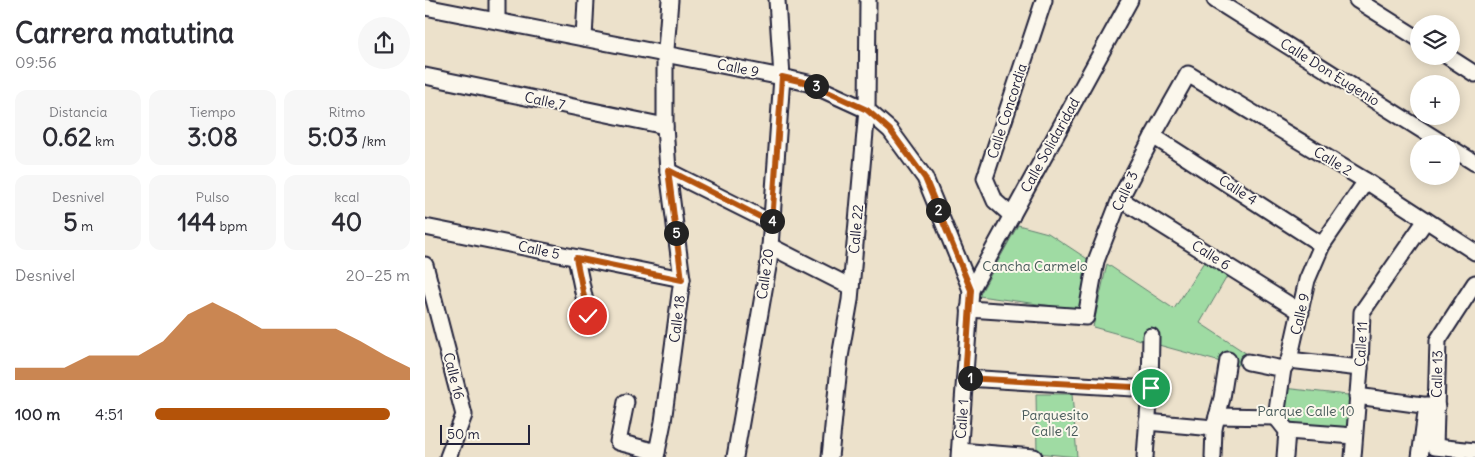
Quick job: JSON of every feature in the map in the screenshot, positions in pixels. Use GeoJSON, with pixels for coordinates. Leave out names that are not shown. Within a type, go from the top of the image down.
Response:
{"type":"FeatureCollection","features":[{"type":"Feature","properties":{"kind":"street"},"geometry":{"type":"LineString","coordinates":[[497,0],[497,20]]}},
{"type":"Feature","properties":{"kind":"street"},"geometry":{"type":"LineString","coordinates":[[584,38],[586,0]]}},
{"type":"Feature","properties":{"kind":"street","name":"Calle 18"},"geometry":{"type":"LineString","coordinates":[[657,454],[682,280],[668,170],[665,126],[665,54],[670,0]]}},
{"type":"Feature","properties":{"kind":"street","name":"Calle 20"},"geometry":{"type":"LineString","coordinates":[[735,457],[769,261],[782,77],[777,0]]}},
{"type":"Feature","properties":{"kind":"street","name":"Calle 22"},"geometry":{"type":"LineString","coordinates":[[830,457],[840,357],[850,300],[867,110],[868,0]]}},
{"type":"Feature","properties":{"kind":"street","name":"Calle Concordia"},"geometry":{"type":"LineString","coordinates":[[1012,216],[995,201],[985,178],[1044,0]]}},
{"type":"Feature","properties":{"kind":"street","name":"Calle Solidaridad"},"geometry":{"type":"LineString","coordinates":[[971,290],[1129,0]]}},
{"type":"Feature","properties":{"kind":"street","name":"Calle Don Eugenio"},"geometry":{"type":"LineString","coordinates":[[1215,0],[1431,135]]}},
{"type":"Feature","properties":{"kind":"street"},"geometry":{"type":"LineString","coordinates":[[1357,0],[1410,33]]}},
{"type":"Feature","properties":{"kind":"street","name":"Calle 9"},"geometry":{"type":"LineString","coordinates":[[425,7],[808,83],[867,110],[890,130],[925,178],[971,290]]}},
{"type":"Feature","properties":{"kind":"street"},"geometry":{"type":"LineString","coordinates":[[1460,64],[1475,74]]}},
{"type":"Feature","properties":{"kind":"street","name":"Calle 3"},"geometry":{"type":"LineString","coordinates":[[969,309],[1086,317],[1096,261],[1121,199],[1187,74]]}},
{"type":"Feature","properties":{"kind":"street","name":"Calle 2"},"geometry":{"type":"LineString","coordinates":[[1187,74],[1366,181],[1475,252]]}},
{"type":"Feature","properties":{"kind":"street","name":"Calle 7"},"geometry":{"type":"LineString","coordinates":[[425,76],[665,126]]}},
{"type":"Feature","properties":{"kind":"street","name":"Calle 4"},"geometry":{"type":"LineString","coordinates":[[1153,136],[1323,245]]}},
{"type":"Feature","properties":{"kind":"street"},"geometry":{"type":"LineString","coordinates":[[1460,154],[1475,163]]}},
{"type":"Feature","properties":{"kind":"street"},"geometry":{"type":"LineString","coordinates":[[668,170],[772,223]]}},
{"type":"Feature","properties":{"kind":"street","name":"Calle 9"},"geometry":{"type":"LineString","coordinates":[[1276,417],[1286,364],[1301,312],[1307,280],[1323,245],[1366,181]]}},
{"type":"Feature","properties":{"kind":"street","name":"Calle 6"},"geometry":{"type":"LineString","coordinates":[[1121,199],[1301,312]]}},
{"type":"Feature","properties":{"kind":"street","name":"Calle 11"},"geometry":{"type":"LineString","coordinates":[[1353,457],[1362,312],[1426,220]]}},
{"type":"Feature","properties":{"kind":"street","name":"Calle 5"},"geometry":{"type":"LineString","coordinates":[[425,227],[682,280]]}},
{"type":"Feature","properties":{"kind":"street"},"geometry":{"type":"LineString","coordinates":[[770,246],[851,286]]}},
{"type":"Feature","properties":{"kind":"street"},"geometry":{"type":"LineString","coordinates":[[576,258],[588,316]]}},
{"type":"Feature","properties":{"kind":"street","name":"Calle 16"},"geometry":{"type":"LineString","coordinates":[[425,265],[464,415],[448,457]]}},
{"type":"Feature","properties":{"kind":"street","name":"Calle 13"},"geometry":{"type":"LineString","coordinates":[[1420,457],[1432,406],[1438,340],[1475,283]]}},
{"type":"Feature","properties":{"kind":"street","name":"Calle 1"},"geometry":{"type":"LineString","coordinates":[[960,454],[971,290]]}},
{"type":"Feature","properties":{"kind":"street"},"geometry":{"type":"LineString","coordinates":[[1145,457],[1151,388],[1151,336]]}},
{"type":"Feature","properties":{"kind":"street"},"geometry":{"type":"LineString","coordinates":[[1213,457],[1216,422],[1228,360]]}},
{"type":"Feature","properties":{"kind":"street"},"geometry":{"type":"LineString","coordinates":[[1247,362],[1360,368]]}},
{"type":"Feature","properties":{"kind":"street"},"geometry":{"type":"LineString","coordinates":[[965,378],[1151,388]]}},
{"type":"Feature","properties":{"kind":"street"},"geometry":{"type":"LineString","coordinates":[[1357,396],[1432,406]]}},
{"type":"Feature","properties":{"kind":"street"},"geometry":{"type":"LineString","coordinates":[[626,402],[618,442],[657,454]]}},
{"type":"Feature","properties":{"kind":"street","name":"Calle 13"},"geometry":{"type":"LineString","coordinates":[[1432,406],[1435,447],[1475,452]]}},
{"type":"Feature","properties":{"kind":"street"},"geometry":{"type":"LineString","coordinates":[[1147,422],[1216,422],[1276,417],[1287,432],[1285,457]]}},
{"type":"Feature","properties":{"kind":"street"},"geometry":{"type":"LineString","coordinates":[[1287,432],[1354,436]]}},
{"type":"Feature","properties":{"kind":"street"},"geometry":{"type":"LineString","coordinates":[[960,454],[1034,457]]}},
{"type":"Feature","properties":{"kind":"green space","name":"Cancha Carmelo"},"geometry":{"type":"Polygon","coordinates":[[[1018,225],[1048,233],[1089,260],[1082,310],[979,296],[1018,225]]]}},
{"type":"Feature","properties":{"kind":"green space"},"geometry":{"type":"Polygon","coordinates":[[[1209,254],[1232,268],[1200,323],[1267,367],[1228,364],[1093,327],[1107,264],[1174,309],[1209,254]]]}},
{"type":"Feature","properties":{"kind":"green space","name":"Parque Calle 10"},"geometry":{"type":"Polygon","coordinates":[[[1283,388],[1357,396],[1354,436],[1281,430],[1283,388]]]}},
{"type":"Feature","properties":{"kind":"green space","name":"Parquesito Calle 12"},"geometry":{"type":"Polygon","coordinates":[[[1036,394],[1072,394],[1077,457],[1037,453],[1036,394]]]}},
{"type":"Feature","properties":{"kind":"route"},"geometry":{"type":"LineString","coordinates":[[588,316],[576,258],[682,280],[668,170],[772,223],[782,77],[808,83],[867,110],[890,130],[925,178],[971,290],[965,378],[1151,388]]}}]}
